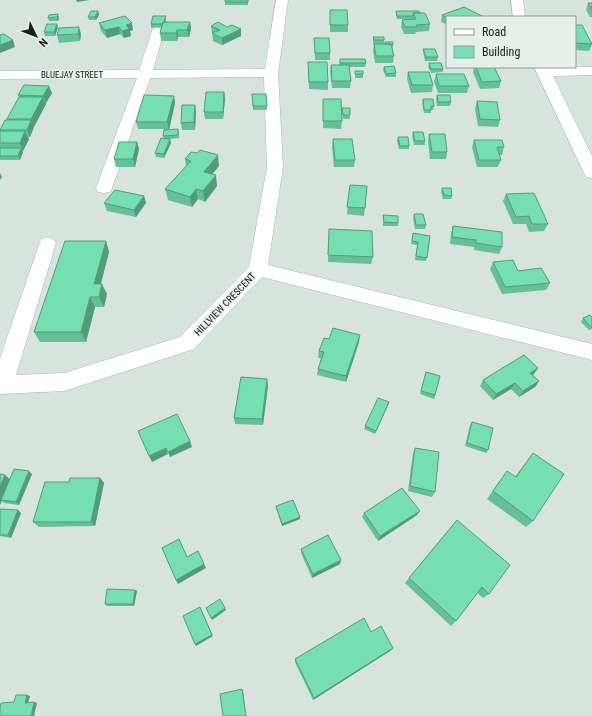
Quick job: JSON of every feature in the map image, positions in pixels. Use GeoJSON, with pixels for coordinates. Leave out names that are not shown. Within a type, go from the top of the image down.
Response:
{"type":"FeatureCollection","features":[{"type":"Feature","properties":{"kind":"street","name":"HILLVIEW CRESCENT"},"geometry":{"type":"LineString","coordinates":[[1,385],[64,382],[187,343],[258,269],[275,167],[271,73],[282,0]]}},
{"type":"Feature","properties":{"kind":"street"},"geometry":{"type":"LineString","coordinates":[[517,0],[518,16]]}},
{"type":"Feature","properties":{"kind":"street"},"geometry":{"type":"LineString","coordinates":[[104,188],[145,74],[158,31]]}},
{"type":"Feature","properties":{"kind":"street"},"geometry":{"type":"LineString","coordinates":[[592,71],[543,69],[592,173]]}},
{"type":"Feature","properties":{"kind":"street","name":"BLUEJAY STREET"},"geometry":{"type":"LineString","coordinates":[[0,75],[271,73]]}},
{"type":"Feature","properties":{"kind":"street"},"geometry":{"type":"LineString","coordinates":[[1,385],[47,243]]}},
{"type":"Feature","properties":{"kind":"street"},"geometry":{"type":"LineString","coordinates":[[258,269],[592,352]]}},
{"type":"Feature","properties":{"kind":"building"},"geometry":{"type":"Polygon","coordinates":[[[225,0],[248,0],[248,2],[225,2],[225,0]]]}},
{"type":"Feature","properties":{"kind":"building"},"geometry":{"type":"Polygon","coordinates":[[[588,3],[592,3],[592,9],[588,3]]]}},
{"type":"Feature","properties":{"kind":"building"},"geometry":{"type":"Polygon","coordinates":[[[464,7],[482,16],[446,16],[446,17],[442,15],[464,7]]]}},
{"type":"Feature","properties":{"kind":"building"},"geometry":{"type":"Polygon","coordinates":[[[330,10],[347,10],[348,25],[330,25],[330,10]]]}},
{"type":"Feature","properties":{"kind":"building"},"geometry":{"type":"Polygon","coordinates":[[[91,11],[98,11],[95,17],[88,17],[91,11]]]}},
{"type":"Feature","properties":{"kind":"building"},"geometry":{"type":"Polygon","coordinates":[[[396,11],[419,11],[420,13],[413,13],[413,16],[397,16],[396,11]]]}},
{"type":"Feature","properties":{"kind":"building"},"geometry":{"type":"Polygon","coordinates":[[[413,13],[425,13],[430,24],[416,25],[417,27],[405,27],[402,20],[416,19],[413,13]]]}},
{"type":"Feature","properties":{"kind":"building"},"geometry":{"type":"Polygon","coordinates":[[[58,14],[57,17],[48,18],[49,15],[58,14]]]}},
{"type":"Feature","properties":{"kind":"building"},"geometry":{"type":"Polygon","coordinates":[[[125,16],[132,23],[126,25],[129,29],[122,31],[119,27],[105,30],[99,23],[125,16]]]}},
{"type":"Feature","properties":{"kind":"building"},"geometry":{"type":"Polygon","coordinates":[[[153,16],[166,16],[163,24],[151,24],[153,16]]]}},
{"type":"Feature","properties":{"kind":"building"},"geometry":{"type":"Polygon","coordinates":[[[163,22],[190,22],[187,30],[177,30],[176,33],[160,33],[163,22]]]}},
{"type":"Feature","properties":{"kind":"building"},"geometry":{"type":"Polygon","coordinates":[[[218,22],[227,27],[232,25],[241,29],[222,38],[212,33],[220,30],[211,26],[218,22]]]}},
{"type":"Feature","properties":{"kind":"building"},"geometry":{"type":"Polygon","coordinates":[[[47,24],[57,24],[54,32],[44,32],[47,24]]]}},
{"type":"Feature","properties":{"kind":"building"},"geometry":{"type":"Polygon","coordinates":[[[576,25],[582,25],[592,44],[576,43],[576,25]]]}},
{"type":"Feature","properties":{"kind":"building"},"geometry":{"type":"Polygon","coordinates":[[[79,27],[78,34],[57,35],[59,28],[79,27]]]}},
{"type":"Feature","properties":{"kind":"building"},"geometry":{"type":"Polygon","coordinates":[[[4,34],[13,40],[0,45],[0,35],[4,34]]]}},
{"type":"Feature","properties":{"kind":"building"},"geometry":{"type":"Polygon","coordinates":[[[373,37],[384,37],[384,40],[374,40],[373,37]]]}},
{"type":"Feature","properties":{"kind":"building"},"geometry":{"type":"Polygon","coordinates":[[[314,38],[329,38],[330,53],[315,53],[314,38]]]}},
{"type":"Feature","properties":{"kind":"building"},"geometry":{"type":"Polygon","coordinates":[[[385,42],[393,42],[393,45],[385,44],[385,42]]]}},
{"type":"Feature","properties":{"kind":"building"},"geometry":{"type":"Polygon","coordinates":[[[374,44],[391,44],[394,56],[376,56],[374,44]]]}},
{"type":"Feature","properties":{"kind":"building"},"geometry":{"type":"Polygon","coordinates":[[[423,49],[435,49],[438,57],[426,57],[423,49]]]}},
{"type":"Feature","properties":{"kind":"building"},"geometry":{"type":"Polygon","coordinates":[[[340,59],[365,59],[366,63],[340,63],[340,59]]]}},
{"type":"Feature","properties":{"kind":"building"},"geometry":{"type":"Polygon","coordinates":[[[308,62],[327,62],[328,82],[309,82],[308,62]]]}},
{"type":"Feature","properties":{"kind":"building"},"geometry":{"type":"Polygon","coordinates":[[[429,63],[441,63],[443,69],[431,69],[429,63]]]}},
{"type":"Feature","properties":{"kind":"building"},"geometry":{"type":"Polygon","coordinates":[[[331,65],[349,65],[351,81],[332,81],[331,65]]]}},
{"type":"Feature","properties":{"kind":"building"},"geometry":{"type":"Polygon","coordinates":[[[394,66],[396,73],[386,74],[384,67],[394,66]]]}},
{"type":"Feature","properties":{"kind":"building"},"geometry":{"type":"Polygon","coordinates":[[[476,68],[494,68],[501,81],[482,82],[476,68]]]}},
{"type":"Feature","properties":{"kind":"building"},"geometry":{"type":"Polygon","coordinates":[[[355,71],[363,71],[363,74],[355,74],[355,71]]]}},
{"type":"Feature","properties":{"kind":"building"},"geometry":{"type":"Polygon","coordinates":[[[408,72],[429,72],[433,85],[412,85],[408,72]]]}},
{"type":"Feature","properties":{"kind":"building"},"geometry":{"type":"Polygon","coordinates":[[[436,74],[464,74],[469,86],[439,86],[436,74]]]}},
{"type":"Feature","properties":{"kind":"building"},"geometry":{"type":"Polygon","coordinates":[[[24,85],[49,86],[43,96],[18,95],[24,85]]]}},
{"type":"Feature","properties":{"kind":"building"},"geometry":{"type":"Polygon","coordinates":[[[206,92],[224,92],[223,112],[204,112],[206,92]]]}},
{"type":"Feature","properties":{"kind":"building"},"geometry":{"type":"Polygon","coordinates":[[[252,94],[266,94],[267,106],[253,106],[252,94]]]}},
{"type":"Feature","properties":{"kind":"building"},"geometry":{"type":"Polygon","coordinates":[[[144,95],[174,96],[167,122],[136,122],[144,95]]]}},
{"type":"Feature","properties":{"kind":"building"},"geometry":{"type":"Polygon","coordinates":[[[437,95],[450,95],[451,102],[438,102],[437,95]]]}},
{"type":"Feature","properties":{"kind":"building"},"geometry":{"type":"Polygon","coordinates":[[[19,97],[43,97],[31,119],[7,119],[19,97]]]}},
{"type":"Feature","properties":{"kind":"building"},"geometry":{"type":"Polygon","coordinates":[[[323,99],[341,99],[342,121],[323,121],[323,99]]]}},
{"type":"Feature","properties":{"kind":"building"},"geometry":{"type":"Polygon","coordinates":[[[423,99],[433,99],[434,106],[431,106],[431,110],[424,110],[423,99]]]}},
{"type":"Feature","properties":{"kind":"building"},"geometry":{"type":"Polygon","coordinates":[[[477,101],[497,102],[500,120],[480,119],[477,101]]]}},
{"type":"Feature","properties":{"kind":"building"},"geometry":{"type":"Polygon","coordinates":[[[182,105],[195,105],[194,122],[181,123],[182,105]]]}},
{"type":"Feature","properties":{"kind":"building"},"geometry":{"type":"Polygon","coordinates":[[[342,108],[350,108],[350,115],[343,115],[342,108]]]}},
{"type":"Feature","properties":{"kind":"building"},"geometry":{"type":"Polygon","coordinates":[[[5,120],[31,120],[27,130],[0,130],[5,120]]]}},
{"type":"Feature","properties":{"kind":"building"},"geometry":{"type":"Polygon","coordinates":[[[178,129],[178,135],[163,136],[164,130],[178,129]]]}},
{"type":"Feature","properties":{"kind":"building"},"geometry":{"type":"Polygon","coordinates":[[[0,131],[25,131],[20,143],[0,143],[0,131]]]}},
{"type":"Feature","properties":{"kind":"building"},"geometry":{"type":"Polygon","coordinates":[[[413,132],[423,132],[425,141],[415,141],[413,132]]]}},
{"type":"Feature","properties":{"kind":"building"},"geometry":{"type":"Polygon","coordinates":[[[429,134],[445,134],[447,152],[432,152],[429,134]]]}},
{"type":"Feature","properties":{"kind":"building"},"geometry":{"type":"Polygon","coordinates":[[[398,137],[408,137],[409,146],[400,146],[398,137]]]}},
{"type":"Feature","properties":{"kind":"building"},"geometry":{"type":"Polygon","coordinates":[[[161,138],[170,139],[164,154],[155,153],[161,138]]]}},
{"type":"Feature","properties":{"kind":"building"},"geometry":{"type":"Polygon","coordinates":[[[333,139],[352,139],[355,160],[335,160],[333,139]]]}},
{"type":"Feature","properties":{"kind":"building"},"geometry":{"type":"Polygon","coordinates":[[[474,140],[502,140],[504,147],[497,147],[501,160],[479,160],[474,140]]]}},
{"type":"Feature","properties":{"kind":"building"},"geometry":{"type":"Polygon","coordinates":[[[119,142],[137,142],[133,159],[114,159],[119,142]]]}},
{"type":"Feature","properties":{"kind":"building"},"geometry":{"type":"Polygon","coordinates":[[[0,148],[21,148],[18,156],[0,156],[0,148]]]}},
{"type":"Feature","properties":{"kind":"building"},"geometry":{"type":"Polygon","coordinates":[[[200,150],[218,155],[204,172],[216,175],[203,191],[196,189],[190,197],[165,189],[191,161],[185,159],[191,152],[197,153],[200,150]]]}},
{"type":"Feature","properties":{"kind":"building"},"geometry":{"type":"Polygon","coordinates":[[[350,185],[367,186],[365,208],[347,207],[350,185]]]}},
{"type":"Feature","properties":{"kind":"building"},"geometry":{"type":"Polygon","coordinates":[[[442,188],[451,188],[452,196],[444,195],[442,188]]]}},
{"type":"Feature","properties":{"kind":"building"},"geometry":{"type":"Polygon","coordinates":[[[115,190],[144,196],[134,210],[104,203],[115,190]]]}},
{"type":"Feature","properties":{"kind":"building"},"geometry":{"type":"Polygon","coordinates":[[[534,193],[548,224],[532,224],[529,216],[516,217],[506,194],[534,193]]]}},
{"type":"Feature","properties":{"kind":"building"},"geometry":{"type":"Polygon","coordinates":[[[414,214],[423,214],[426,225],[416,225],[414,214]]]}},
{"type":"Feature","properties":{"kind":"building"},"geometry":{"type":"Polygon","coordinates":[[[383,215],[398,216],[398,223],[384,222],[383,215]]]}},
{"type":"Feature","properties":{"kind":"building"},"geometry":{"type":"Polygon","coordinates":[[[453,226],[502,232],[502,247],[476,243],[476,240],[452,237],[453,226]]]}},
{"type":"Feature","properties":{"kind":"building"},"geometry":{"type":"Polygon","coordinates":[[[329,229],[372,231],[373,257],[328,255],[329,229]]]}},
{"type":"Feature","properties":{"kind":"building"},"geometry":{"type":"Polygon","coordinates":[[[413,233],[430,236],[427,258],[416,256],[418,242],[412,241],[413,233]]]}},
{"type":"Feature","properties":{"kind":"building"},"geometry":{"type":"Polygon","coordinates":[[[65,241],[106,241],[94,284],[102,284],[99,297],[90,297],[81,332],[34,332],[65,241]]]}},
{"type":"Feature","properties":{"kind":"building"},"geometry":{"type":"Polygon","coordinates":[[[513,260],[518,271],[541,268],[550,283],[505,287],[493,262],[513,260]]]}},
{"type":"Feature","properties":{"kind":"building"},"geometry":{"type":"Polygon","coordinates":[[[590,315],[592,317],[592,327],[583,318],[590,315]]]}},
{"type":"Feature","properties":{"kind":"building"},"geometry":{"type":"Polygon","coordinates":[[[333,328],[360,335],[346,376],[318,369],[324,352],[319,351],[324,338],[329,339],[333,328]]]}},
{"type":"Feature","properties":{"kind":"building"},"geometry":{"type":"Polygon","coordinates":[[[524,355],[538,368],[530,373],[539,381],[523,391],[515,383],[496,394],[483,380],[524,355]]]}},
{"type":"Feature","properties":{"kind":"building"},"geometry":{"type":"Polygon","coordinates":[[[426,372],[440,376],[435,395],[421,391],[426,372]]]}},
{"type":"Feature","properties":{"kind":"building"},"geometry":{"type":"Polygon","coordinates":[[[241,377],[267,379],[262,419],[234,418],[241,377]]]}},
{"type":"Feature","properties":{"kind":"building"},"geometry":{"type":"Polygon","coordinates":[[[378,398],[389,402],[376,431],[365,426],[378,398]]]}},
{"type":"Feature","properties":{"kind":"building"},"geometry":{"type":"Polygon","coordinates":[[[177,414],[190,441],[168,452],[166,448],[149,456],[138,431],[177,414]]]}},
{"type":"Feature","properties":{"kind":"building"},"geometry":{"type":"Polygon","coordinates":[[[472,422],[493,428],[488,450],[467,443],[472,422]]]}},
{"type":"Feature","properties":{"kind":"building"},"geometry":{"type":"Polygon","coordinates":[[[415,448],[439,452],[435,492],[410,486],[415,448]]]}},
{"type":"Feature","properties":{"kind":"building"},"geometry":{"type":"Polygon","coordinates":[[[533,453],[564,474],[533,521],[493,491],[507,471],[516,477],[533,453]]]}},
{"type":"Feature","properties":{"kind":"building"},"geometry":{"type":"Polygon","coordinates":[[[14,469],[29,471],[16,502],[1,500],[14,469]]]}},
{"type":"Feature","properties":{"kind":"building"},"geometry":{"type":"Polygon","coordinates":[[[0,474],[5,475],[0,487],[0,474]]]}},
{"type":"Feature","properties":{"kind":"building"},"geometry":{"type":"Polygon","coordinates":[[[70,478],[100,478],[91,522],[33,522],[45,482],[69,482],[70,478]]]}},
{"type":"Feature","properties":{"kind":"building"},"geometry":{"type":"Polygon","coordinates":[[[402,488],[420,511],[380,536],[364,513],[402,488]]]}},
{"type":"Feature","properties":{"kind":"building"},"geometry":{"type":"Polygon","coordinates":[[[293,500],[300,517],[282,524],[276,506],[293,500]]]}},
{"type":"Feature","properties":{"kind":"building"},"geometry":{"type":"Polygon","coordinates":[[[0,509],[18,510],[8,535],[0,535],[0,509]]]}},
{"type":"Feature","properties":{"kind":"building"},"geometry":{"type":"Polygon","coordinates":[[[457,520],[510,565],[489,594],[482,587],[456,621],[409,578],[457,520]]]}},
{"type":"Feature","properties":{"kind":"building"},"geometry":{"type":"Polygon","coordinates":[[[328,535],[341,560],[313,574],[301,549],[328,535]]]}},
{"type":"Feature","properties":{"kind":"building"},"geometry":{"type":"Polygon","coordinates":[[[179,539],[187,557],[198,551],[204,564],[176,580],[162,548],[179,539]]]}},
{"type":"Feature","properties":{"kind":"building"},"geometry":{"type":"Polygon","coordinates":[[[107,589],[135,590],[133,604],[105,604],[107,589]]]}},
{"type":"Feature","properties":{"kind":"building"},"geometry":{"type":"Polygon","coordinates":[[[220,599],[225,608],[211,618],[206,608],[220,599]]]}},
{"type":"Feature","properties":{"kind":"building"},"geometry":{"type":"Polygon","coordinates":[[[200,607],[212,635],[195,644],[183,616],[200,607]]]}},
{"type":"Feature","properties":{"kind":"building"},"geometry":{"type":"Polygon","coordinates":[[[364,618],[371,632],[381,626],[393,648],[314,698],[295,659],[364,618]]]}},
{"type":"Feature","properties":{"kind":"building"},"geometry":{"type":"Polygon","coordinates":[[[242,689],[246,716],[223,716],[220,694],[242,689]]]}},
{"type":"Feature","properties":{"kind":"building"},"geometry":{"type":"Polygon","coordinates":[[[16,695],[27,695],[25,703],[34,702],[31,716],[0,716],[1,703],[14,702],[16,695]]]}}]}
